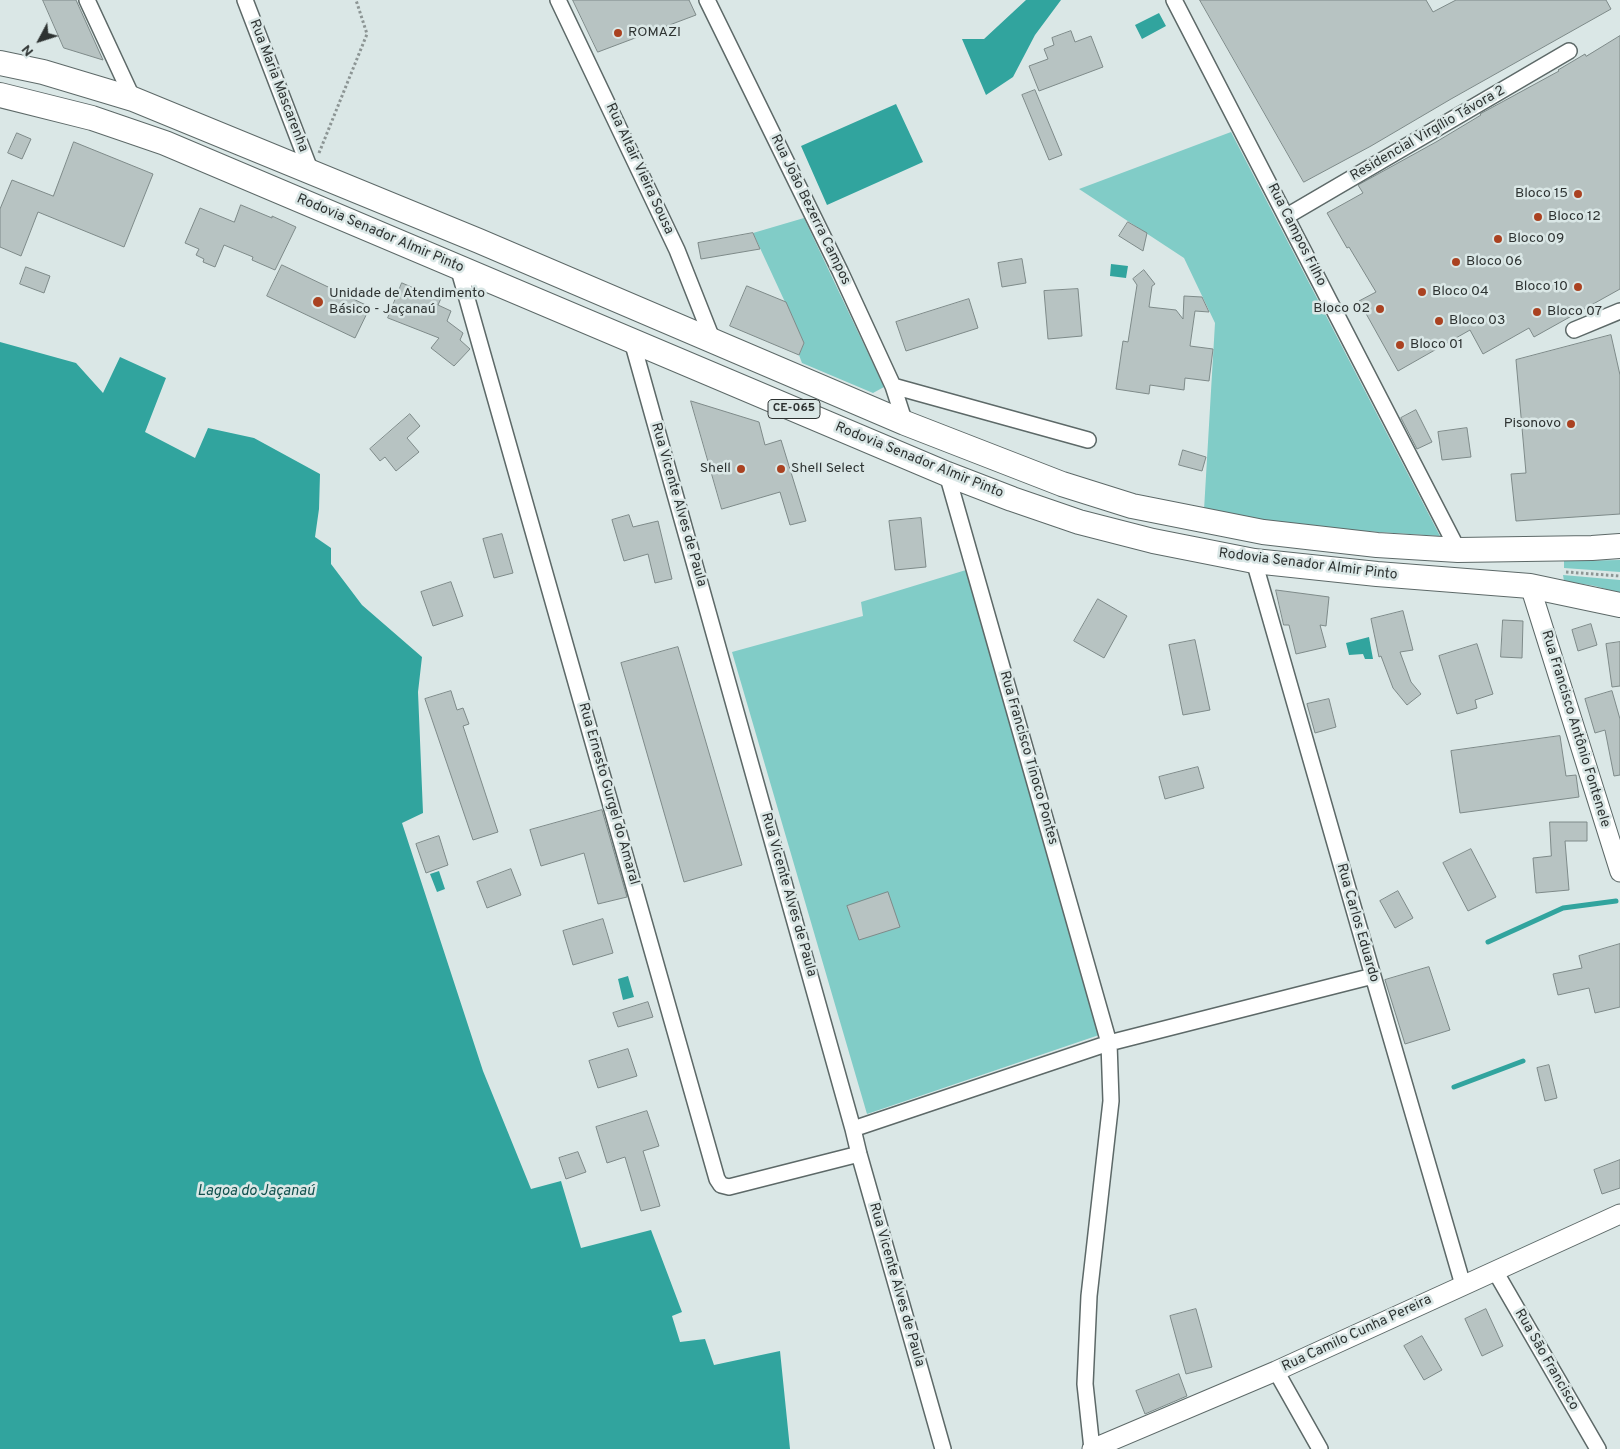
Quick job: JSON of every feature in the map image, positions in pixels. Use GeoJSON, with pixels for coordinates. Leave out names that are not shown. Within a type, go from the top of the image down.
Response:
{"type":"FeatureCollection","features":[{"type":"Feature","properties":{"kind":"main road","name":"Rodovia Senador Almir Pinto"},"geometry":{"type":"LineString","coordinates":[[0,63],[43,72],[132,99],[311,172],[905,423],[1062,484],[1132,506],[1263,532],[1378,545],[1458,550],[1620,546]]}},
{"type":"Feature","properties":{"kind":"main road","name":"Rodovia Senador Almir Pinto"},"geometry":{"type":"LineString","coordinates":[[0,95],[92,118],[165,144],[458,266],[632,342],[947,474],[1079,522],[1153,541],[1254,561],[1377,574],[1530,586],[1620,605]]}},
{"type":"Feature","properties":{"kind":"street"},"geometry":{"type":"LineString","coordinates":[[88,0],[132,99]]}},
{"type":"Feature","properties":{"kind":"street","name":"Rua Maria Mascarenha"},"geometry":{"type":"LineString","coordinates":[[245,0],[311,172]]}},
{"type":"Feature","properties":{"kind":"street","name":"Rua Altair Vieira Sousa"},"geometry":{"type":"LineString","coordinates":[[558,0],[677,250],[713,341]]}},
{"type":"Feature","properties":{"kind":"street","name":"Rua João Bezerra Campos"},"geometry":{"type":"LineString","coordinates":[[707,0],[836,262],[893,386],[905,423]]}},
{"type":"Feature","properties":{"kind":"street","name":"Rua Campos Filho"},"geometry":{"type":"LineString","coordinates":[[1174,0],[1458,550]]}},
{"type":"Feature","properties":{"kind":"street","name":"Residencial Virgílio Távora 2"},"geometry":{"type":"LineString","coordinates":[[1287,216],[1569,51]]}},
{"type":"Feature","properties":{"kind":"street","name":"Rua Ernesto Gurgel do Amaral"},"geometry":{"type":"LineString","coordinates":[[458,266],[717,1179],[721,1185],[729,1187],[859,1154]]}},
{"type":"Feature","properties":{"kind":"street"},"geometry":{"type":"LineString","coordinates":[[1574,330],[1620,311]]}},
{"type":"Feature","properties":{"kind":"street","name":"Rua Vicente Alves de Paula"},"geometry":{"type":"LineString","coordinates":[[632,342],[943,1449]]}},
{"type":"Feature","properties":{"kind":"street"},"geometry":{"type":"LineString","coordinates":[[893,386],[1088,440]]}},
{"type":"Feature","properties":{"kind":"street","name":"Rua Francisco Tinoco Pontes"},"geometry":{"type":"LineString","coordinates":[[947,474],[1109,1043],[1111,1101],[1090,1296],[1085,1384],[1092,1449]]}},
{"type":"Feature","properties":{"kind":"street","name":"Rua Carlos Eduardo"},"geometry":{"type":"LineString","coordinates":[[1254,561],[1463,1285]]}},
{"type":"Feature","properties":{"kind":"street","name":"Rua Francisco Antônio Fontenele"},"geometry":{"type":"LineString","coordinates":[[1530,586],[1620,872]]}},
{"type":"Feature","properties":{"kind":"street"},"geometry":{"type":"LineString","coordinates":[[853,1128],[1109,1043],[1373,976]]}},
{"type":"Feature","properties":{"kind":"street","name":"Rua Camilo Cunha Pereira"},"geometry":{"type":"LineString","coordinates":[[1092,1449],[1276,1371],[1620,1214]]}},
{"type":"Feature","properties":{"kind":"street","name":"Rua Sāo Francisco"},"geometry":{"type":"LineString","coordinates":[[1495,1271],[1598,1449]]}},
{"type":"Feature","properties":{"kind":"street"},"geometry":{"type":"LineString","coordinates":[[1276,1371],[1320,1449]]}},
{"type":"Feature","properties":{"kind":"path"},"geometry":{"type":"LineString","coordinates":[[311,172],[367,34],[356,0]]}},
{"type":"Feature","properties":{"kind":"shaded area"},"geometry":{"type":"Polygon","coordinates":[[[1231,132],[1440,536],[1318,528],[1204,510],[1215,323],[1184,258],[1079,189],[1231,132]]]}},
{"type":"Feature","properties":{"kind":"shaded area"},"geometry":{"type":"Polygon","coordinates":[[[804,218],[884,387],[873,393],[802,363],[799,355],[804,343],[753,233],[804,218]]]}},
{"type":"Feature","properties":{"kind":"shaded area"},"geometry":{"type":"Polygon","coordinates":[[[1620,560],[1620,572],[1564,568],[1564,561],[1620,560]]]}},
{"type":"Feature","properties":{"kind":"shaded area"},"geometry":{"type":"Polygon","coordinates":[[[966,570],[1099,1035],[867,1114],[732,652],[863,616],[861,602],[966,570]]]}},
{"type":"Feature","properties":{"kind":"shaded area"},"geometry":{"type":"Polygon","coordinates":[[[1563,575],[1620,580],[1620,593],[1595,586],[1564,581],[1563,575]]]}},
{"type":"Feature","properties":{"kind":"water"},"geometry":{"type":"Polygon","coordinates":[[[1026,0],[1061,0],[1035,35],[1013,77],[986,95],[962,39],[984,39],[1026,0]]]}},
{"type":"Feature","properties":{"kind":"water"},"geometry":{"type":"Polygon","coordinates":[[[1159,13],[1166,26],[1142,39],[1135,25],[1159,13]]]}},
{"type":"Feature","properties":{"kind":"water"},"geometry":{"type":"Polygon","coordinates":[[[896,104],[923,162],[827,205],[801,146],[896,104]]]}},
{"type":"Feature","properties":{"kind":"water"},"geometry":{"type":"Polygon","coordinates":[[[1111,264],[1128,266],[1126,278],[1110,276],[1111,264]]]}},
{"type":"Feature","properties":{"kind":"water","name":"Lagoa do Jaçanaú"},"geometry":{"type":"Polygon","coordinates":[[[0,342],[76,363],[103,393],[120,357],[166,378],[145,432],[195,458],[208,428],[254,438],[320,474],[319,509],[315,537],[331,548],[331,564],[362,605],[422,657],[418,692],[423,813],[402,823],[483,1071],[531,1189],[561,1181],[581,1248],[651,1230],[682,1312],[672,1316],[680,1342],[705,1339],[714,1365],[780,1351],[790,1449],[0,1449],[0,342]]]}},
{"type":"Feature","properties":{"kind":"water"},"geometry":{"type":"Polygon","coordinates":[[[1369,637],[1373,659],[1365,659],[1363,654],[1349,655],[1346,643],[1369,637]]]}},
{"type":"Feature","properties":{"kind":"water"},"geometry":{"type":"Polygon","coordinates":[[[439,871],[445,889],[437,892],[430,874],[439,871]]]}},
{"type":"Feature","properties":{"kind":"water"},"geometry":{"type":"Polygon","coordinates":[[[628,976],[634,997],[623,1000],[618,979],[628,976]]]}},
{"type":"Feature","properties":{"kind":"building"},"geometry":{"type":"Polygon","coordinates":[[[43,0],[76,0],[103,60],[64,48],[43,0]]]}},
{"type":"Feature","properties":{"kind":"building","name":"ROMAZI"},"geometry":{"type":"Polygon","coordinates":[[[573,0],[689,0],[696,15],[598,52],[573,0]]]}},
{"type":"Feature","properties":{"kind":"building"},"geometry":{"type":"Polygon","coordinates":[[[1200,0],[1426,0],[1433,12],[1456,0],[1606,0],[1611,9],[1371,146],[1304,182],[1200,0]]]}},
{"type":"Feature","properties":{"kind":"building"},"geometry":{"type":"Polygon","coordinates":[[[1071,31],[1075,42],[1091,36],[1103,67],[1039,91],[1029,66],[1048,59],[1044,49],[1054,45],[1052,38],[1071,31]]]}},
{"type":"Feature","properties":{"kind":"building"},"geometry":{"type":"Polygon","coordinates":[[[1620,36],[1620,289],[1534,337],[1529,328],[1483,354],[1470,330],[1398,371],[1359,301],[1376,292],[1327,213],[1363,193],[1358,185],[1436,142],[1480,114],[1559,71],[1585,54],[1586,56],[1620,36]]]}},
{"type":"Feature","properties":{"kind":"building"},"geometry":{"type":"Polygon","coordinates":[[[1035,90],[1062,155],[1049,160],[1022,95],[1035,90]]]}},
{"type":"Feature","properties":{"kind":"building"},"geometry":{"type":"Polygon","coordinates":[[[17,133],[31,139],[22,159],[8,153],[17,133]]]}},
{"type":"Feature","properties":{"kind":"building"},"geometry":{"type":"Polygon","coordinates":[[[74,142],[153,174],[124,247],[38,212],[21,256],[0,247],[0,209],[12,180],[53,196],[74,142]]]}},
{"type":"Feature","properties":{"kind":"building"},"geometry":{"type":"Polygon","coordinates":[[[241,205],[296,227],[275,270],[252,260],[253,257],[224,245],[215,267],[203,262],[204,259],[196,255],[199,249],[185,243],[200,208],[234,222],[241,205]]]}},
{"type":"Feature","properties":{"kind":"building"},"geometry":{"type":"Polygon","coordinates":[[[1128,222],[1147,233],[1143,251],[1119,236],[1128,222]]]}},
{"type":"Feature","properties":{"kind":"building"},"geometry":{"type":"Polygon","coordinates":[[[753,233],[760,249],[701,259],[698,243],[753,233]]]}},
{"type":"Feature","properties":{"kind":"building"},"geometry":{"type":"Polygon","coordinates":[[[1022,259],[1026,283],[1002,287],[998,263],[1022,259]]]}},
{"type":"Feature","properties":{"kind":"building","name":"Unidade de Atendimento Básico - Jaçanaú"},"geometry":{"type":"Polygon","coordinates":[[[282,265],[370,307],[355,338],[267,296],[282,265]]]}},
{"type":"Feature","properties":{"kind":"building"},"geometry":{"type":"Polygon","coordinates":[[[26,267],[50,276],[44,293],[20,284],[26,267]]]}},
{"type":"Feature","properties":{"kind":"building"},"geometry":{"type":"Polygon","coordinates":[[[1144,270],[1155,284],[1152,286],[1149,307],[1176,310],[1183,319],[1184,296],[1202,297],[1209,312],[1195,311],[1190,346],[1213,349],[1209,381],[1185,378],[1184,390],[1150,385],[1149,394],[1116,389],[1123,341],[1128,342],[1137,285],[1133,279],[1144,270]]]}},
{"type":"Feature","properties":{"kind":"building"},"geometry":{"type":"Polygon","coordinates":[[[402,283],[433,296],[443,294],[438,305],[451,311],[447,321],[463,333],[460,340],[470,349],[454,366],[431,348],[439,338],[388,318],[402,283]]]}},
{"type":"Feature","properties":{"kind":"building"},"geometry":{"type":"Polygon","coordinates":[[[747,286],[786,302],[804,343],[799,355],[730,326],[747,286]]]}},
{"type":"Feature","properties":{"kind":"building"},"geometry":{"type":"Polygon","coordinates":[[[1078,289],[1082,336],[1048,339],[1044,291],[1078,289]]]}},
{"type":"Feature","properties":{"kind":"building"},"geometry":{"type":"Polygon","coordinates":[[[969,299],[978,328],[906,351],[896,322],[969,299]]]}},
{"type":"Feature","properties":{"kind":"building","name":"Pisonovo"},"geometry":{"type":"Polygon","coordinates":[[[1611,335],[1620,375],[1620,514],[1516,521],[1511,474],[1526,473],[1516,360],[1611,335]]]}},
{"type":"Feature","properties":{"kind":"building","name":"Shell"},"geometry":{"type":"Polygon","coordinates":[[[691,401],[759,422],[765,445],[781,440],[806,521],[790,525],[780,492],[722,509],[691,401]]]}},
{"type":"Feature","properties":{"kind":"building"},"geometry":{"type":"Polygon","coordinates":[[[1416,410],[1432,442],[1417,449],[1401,418],[1416,410]]]}},
{"type":"Feature","properties":{"kind":"building"},"geometry":{"type":"Polygon","coordinates":[[[410,414],[420,426],[407,438],[419,452],[396,471],[385,457],[380,461],[370,449],[410,414]]]}},
{"type":"Feature","properties":{"kind":"building"},"geometry":{"type":"Polygon","coordinates":[[[1467,428],[1471,457],[1442,460],[1438,432],[1467,428]]]}},
{"type":"Feature","properties":{"kind":"building"},"geometry":{"type":"Polygon","coordinates":[[[1183,450],[1206,457],[1202,471],[1179,465],[1183,450]]]}},
{"type":"Feature","properties":{"kind":"building"},"geometry":{"type":"Polygon","coordinates":[[[629,515],[633,527],[658,521],[672,579],[655,583],[648,554],[624,561],[612,520],[629,515]]]}},
{"type":"Feature","properties":{"kind":"building"},"geometry":{"type":"Polygon","coordinates":[[[921,518],[926,567],[895,570],[889,521],[921,518]]]}},
{"type":"Feature","properties":{"kind":"building"},"geometry":{"type":"Polygon","coordinates":[[[502,534],[513,573],[494,578],[483,539],[502,534]]]}},
{"type":"Feature","properties":{"kind":"building"},"geometry":{"type":"Polygon","coordinates":[[[451,582],[463,616],[433,626],[421,592],[451,582]]]}},
{"type":"Feature","properties":{"kind":"building"},"geometry":{"type":"Polygon","coordinates":[[[1276,590],[1329,597],[1326,626],[1320,625],[1326,647],[1296,654],[1289,625],[1284,625],[1276,590]]]}},
{"type":"Feature","properties":{"kind":"building"},"geometry":{"type":"Polygon","coordinates":[[[1098,599],[1127,616],[1104,658],[1074,641],[1098,599]]]}},
{"type":"Feature","properties":{"kind":"building"},"geometry":{"type":"Polygon","coordinates":[[[1403,611],[1413,650],[1400,652],[1411,682],[1421,694],[1407,705],[1393,688],[1381,656],[1379,657],[1371,619],[1403,611]]]}},
{"type":"Feature","properties":{"kind":"building"},"geometry":{"type":"Polygon","coordinates":[[[1503,620],[1523,621],[1522,658],[1501,657],[1503,620]]]}},
{"type":"Feature","properties":{"kind":"building"},"geometry":{"type":"Polygon","coordinates":[[[1591,624],[1597,645],[1578,651],[1572,630],[1591,624]]]}},
{"type":"Feature","properties":{"kind":"building"},"geometry":{"type":"Polygon","coordinates":[[[1195,640],[1210,710],[1183,715],[1169,645],[1195,640]]]}},
{"type":"Feature","properties":{"kind":"building"},"geometry":{"type":"Polygon","coordinates":[[[1620,642],[1620,686],[1612,687],[1606,644],[1620,642]]]}},
{"type":"Feature","properties":{"kind":"building"},"geometry":{"type":"Polygon","coordinates":[[[1477,644],[1493,694],[1475,700],[1477,708],[1457,714],[1439,656],[1477,644]]]}},
{"type":"Feature","properties":{"kind":"building"},"geometry":{"type":"Polygon","coordinates":[[[678,647],[742,865],[684,882],[621,663],[678,647]]]}},
{"type":"Feature","properties":{"kind":"building"},"geometry":{"type":"Polygon","coordinates":[[[451,691],[457,710],[463,708],[469,724],[463,726],[498,832],[473,840],[425,699],[451,691]]]}},
{"type":"Feature","properties":{"kind":"building"},"geometry":{"type":"Polygon","coordinates":[[[1612,691],[1620,719],[1620,775],[1614,776],[1605,730],[1595,733],[1585,699],[1612,691]]]}},
{"type":"Feature","properties":{"kind":"building"},"geometry":{"type":"Polygon","coordinates":[[[1329,699],[1336,727],[1315,733],[1307,704],[1329,699]]]}},
{"type":"Feature","properties":{"kind":"building"},"geometry":{"type":"Polygon","coordinates":[[[1560,736],[1566,776],[1576,775],[1579,797],[1460,813],[1451,751],[1560,736]]]}},
{"type":"Feature","properties":{"kind":"building"},"geometry":{"type":"Polygon","coordinates":[[[1198,767],[1204,788],[1165,799],[1159,777],[1198,767]]]}},
{"type":"Feature","properties":{"kind":"building"},"geometry":{"type":"Polygon","coordinates":[[[602,810],[627,897],[598,904],[584,853],[541,866],[530,830],[602,810]]]}},
{"type":"Feature","properties":{"kind":"building"},"geometry":{"type":"Polygon","coordinates":[[[1550,822],[1587,822],[1587,841],[1565,841],[1569,890],[1536,893],[1533,858],[1551,856],[1550,822]]]}},
{"type":"Feature","properties":{"kind":"building"},"geometry":{"type":"Polygon","coordinates":[[[439,836],[448,865],[426,873],[416,844],[439,836]]]}},
{"type":"Feature","properties":{"kind":"building"},"geometry":{"type":"Polygon","coordinates":[[[1471,849],[1496,897],[1468,911],[1443,863],[1471,849]]]}},
{"type":"Feature","properties":{"kind":"building"},"geometry":{"type":"Polygon","coordinates":[[[511,869],[521,895],[487,908],[477,882],[511,869]]]}},
{"type":"Feature","properties":{"kind":"building"},"geometry":{"type":"Polygon","coordinates":[[[1398,891],[1413,918],[1395,928],[1380,901],[1398,891]]]}},
{"type":"Feature","properties":{"kind":"building"},"geometry":{"type":"Polygon","coordinates":[[[888,892],[900,927],[859,940],[847,906],[888,892]]]}},
{"type":"Feature","properties":{"kind":"building"},"geometry":{"type":"Polygon","coordinates":[[[603,919],[613,953],[573,965],[563,931],[603,919]]]}},
{"type":"Feature","properties":{"kind":"building"},"geometry":{"type":"Polygon","coordinates":[[[1620,944],[1620,1007],[1595,1013],[1589,988],[1558,995],[1553,974],[1582,968],[1579,956],[1620,944]]]}},
{"type":"Feature","properties":{"kind":"building"},"geometry":{"type":"Polygon","coordinates":[[[1429,967],[1450,1030],[1405,1044],[1385,980],[1429,967]]]}},
{"type":"Feature","properties":{"kind":"building"},"geometry":{"type":"Polygon","coordinates":[[[648,1002],[653,1017],[618,1027],[613,1013],[648,1002]]]}},
{"type":"Feature","properties":{"kind":"building"},"geometry":{"type":"Polygon","coordinates":[[[628,1049],[637,1076],[598,1088],[589,1061],[628,1049]]]}},
{"type":"Feature","properties":{"kind":"building"},"geometry":{"type":"Polygon","coordinates":[[[1549,1065],[1557,1098],[1545,1101],[1537,1068],[1549,1065]]]}},
{"type":"Feature","properties":{"kind":"building"},"geometry":{"type":"Polygon","coordinates":[[[647,1111],[659,1146],[643,1151],[660,1206],[641,1211],[625,1157],[607,1163],[596,1127],[647,1111]]]}},
{"type":"Feature","properties":{"kind":"building"},"geometry":{"type":"Polygon","coordinates":[[[578,1152],[586,1172],[566,1179],[559,1158],[578,1152]]]}},
{"type":"Feature","properties":{"kind":"building"},"geometry":{"type":"Polygon","coordinates":[[[1620,1160],[1620,1188],[1602,1194],[1594,1170],[1620,1160]]]}},
{"type":"Feature","properties":{"kind":"building"},"geometry":{"type":"Polygon","coordinates":[[[1196,1309],[1212,1367],[1186,1374],[1170,1316],[1196,1309]]]}},
{"type":"Feature","properties":{"kind":"building"},"geometry":{"type":"Polygon","coordinates":[[[1486,1309],[1503,1346],[1482,1356],[1465,1319],[1486,1309]]]}},
{"type":"Feature","properties":{"kind":"building"},"geometry":{"type":"Polygon","coordinates":[[[1422,1336],[1442,1370],[1424,1380],[1404,1346],[1422,1336]]]}},
{"type":"Feature","properties":{"kind":"building"},"geometry":{"type":"Polygon","coordinates":[[[1179,1374],[1187,1396],[1145,1414],[1136,1391],[1179,1374]]]}},
{"type":"Feature","properties":{"kind":"waterway"},"geometry":{"type":"LineString","coordinates":[[1488,942],[1563,908],[1616,901]]}},
{"type":"Feature","properties":{"kind":"waterway"},"geometry":{"type":"LineString","coordinates":[[1454,1087],[1523,1061]]}},
{"type":"Feature","properties":{"kind":"place","name":"ROMAZI"},"geometry":{"type":"Point","coordinates":[618,33]}},
{"type":"Feature","properties":{"kind":"place","name":"Bloco 15"},"geometry":{"type":"Point","coordinates":[1578,194]}},
{"type":"Feature","properties":{"kind":"place","name":"Bloco 12"},"geometry":{"type":"Point","coordinates":[1538,217]}},
{"type":"Feature","properties":{"kind":"place","name":"Bloco 09"},"geometry":{"type":"Point","coordinates":[1498,239]}},
{"type":"Feature","properties":{"kind":"place","name":"Bloco 06"},"geometry":{"type":"Point","coordinates":[1456,262]}},
{"type":"Feature","properties":{"kind":"place","name":"Bloco 10"},"geometry":{"type":"Point","coordinates":[1578,287]}},
{"type":"Feature","properties":{"kind":"place","name":"Bloco 04"},"geometry":{"type":"Point","coordinates":[1422,292]}},
{"type":"Feature","properties":{"kind":"place","name":"Unidade de Atendimento Básico - Jaçanaú"},"geometry":{"type":"Point","coordinates":[318,302]}},
{"type":"Feature","properties":{"kind":"place","name":"Bloco 02"},"geometry":{"type":"Point","coordinates":[1380,309]}},
{"type":"Feature","properties":{"kind":"place","name":"Bloco 07"},"geometry":{"type":"Point","coordinates":[1537,312]}},
{"type":"Feature","properties":{"kind":"place","name":"Bloco 03"},"geometry":{"type":"Point","coordinates":[1439,321]}},
{"type":"Feature","properties":{"kind":"place","name":"Bloco 01"},"geometry":{"type":"Point","coordinates":[1400,345]}},
{"type":"Feature","properties":{"kind":"place","name":"Pisonovo"},"geometry":{"type":"Point","coordinates":[1571,424]}},
{"type":"Feature","properties":{"kind":"place","name":"Shell"},"geometry":{"type":"Point","coordinates":[741,469]}},
{"type":"Feature","properties":{"kind":"place","name":"Shell Select"},"geometry":{"type":"Point","coordinates":[781,469]}}]}
